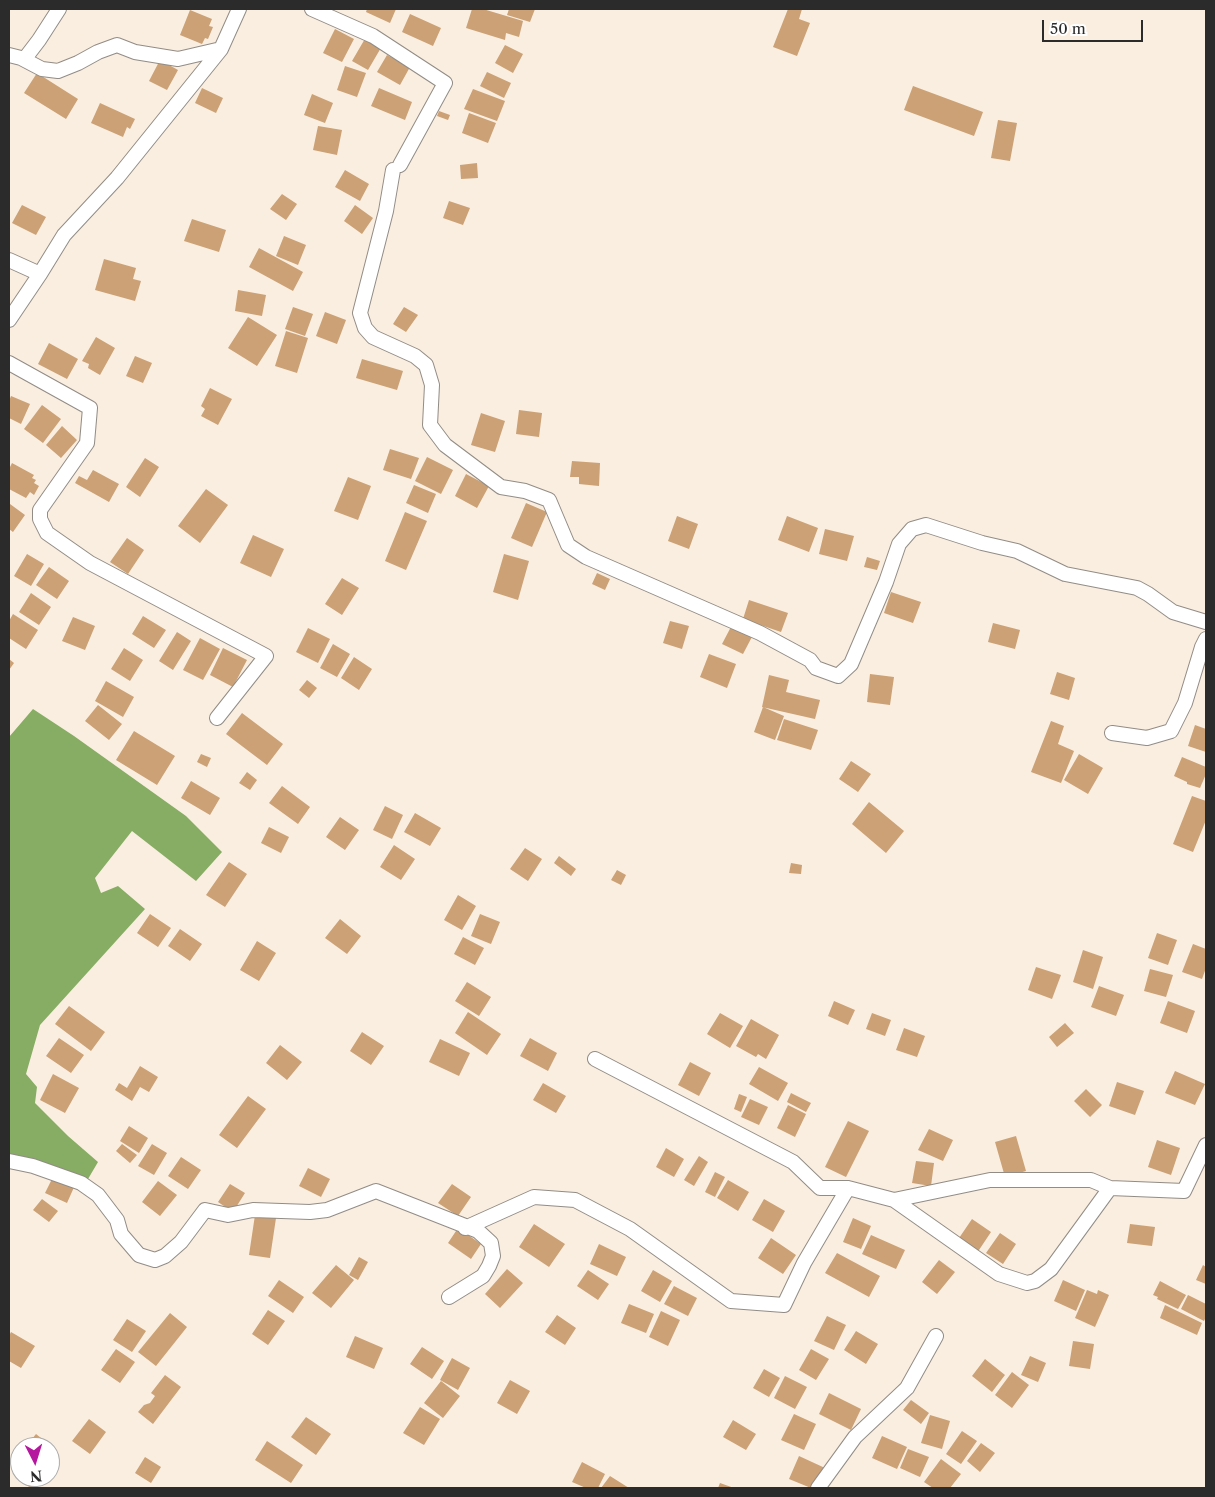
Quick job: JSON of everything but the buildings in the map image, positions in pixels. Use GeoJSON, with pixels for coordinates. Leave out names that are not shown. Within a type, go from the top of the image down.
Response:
{"type":"FeatureCollection","features":[{"type":"Feature","properties":{"kind":"street"},"geometry":{"type":"LineString","coordinates":[[15,57],[26,57],[33,50],[59,9]]}},
{"type":"Feature","properties":{"kind":"street"},"geometry":{"type":"LineString","coordinates":[[9,320],[64,235],[118,178],[221,49],[239,9]]}},
{"type":"Feature","properties":{"kind":"street"},"geometry":{"type":"LineString","coordinates":[[312,9],[373,36],[444,83],[396,167],[360,313],[365,328],[373,337],[415,356],[426,365],[432,385],[430,425],[445,445],[501,487],[525,491],[549,500],[568,544],[586,557],[760,633],[810,660],[816,668],[838,676],[851,664],[886,582],[899,544],[912,528],[926,525],[982,543],[1017,551],[1065,574],[1137,588],[1174,612],[1206,622]]}},
{"type":"Feature","properties":{"kind":"street"},"geometry":{"type":"LineString","coordinates":[[15,57],[42,69],[58,71],[117,45],[135,52],[178,59],[221,49]]}},
{"type":"Feature","properties":{"kind":"street"},"geometry":{"type":"LineString","coordinates":[[9,260],[40,274]]}},
{"type":"Feature","properties":{"kind":"street"},"geometry":{"type":"LineString","coordinates":[[9,363],[90,408],[87,443],[40,510],[40,519],[47,533],[90,563],[266,656],[217,718]]}},
{"type":"Feature","properties":{"kind":"street"},"geometry":{"type":"LineString","coordinates":[[1112,733],[1147,738],[1171,731],[1185,704],[1206,639]]}},
{"type":"Feature","properties":{"kind":"street"},"geometry":{"type":"LineString","coordinates":[[594,1059],[793,1162],[820,1188],[848,1188],[894,1200],[999,1274],[1027,1283],[1036,1281],[1051,1269],[1110,1188]]}},
{"type":"Feature","properties":{"kind":"street"},"geometry":{"type":"LineString","coordinates":[[894,1200],[990,1180],[1091,1180],[1110,1188],[1184,1191],[1206,1144]]}},
{"type":"Feature","properties":{"kind":"street"},"geometry":{"type":"LineString","coordinates":[[9,1161],[33,1166],[81,1183],[98,1195],[117,1220],[121,1234],[139,1255],[155,1260],[165,1256],[181,1242],[205,1210],[228,1215],[253,1210],[310,1212],[328,1210],[376,1191],[465,1228],[478,1231],[491,1243],[493,1256],[483,1276],[449,1297]]}},
{"type":"Feature","properties":{"kind":"street"},"geometry":{"type":"LineString","coordinates":[[465,1228],[534,1197],[575,1200],[630,1229],[731,1301],[784,1305],[804,1263],[848,1188]]}},
{"type":"Feature","properties":{"kind":"street"},"geometry":{"type":"LineString","coordinates":[[818,1488],[855,1437],[907,1388],[936,1336]]}},
{"type":"Feature","properties":{"kind":"green space"},"geometry":{"type":"Polygon","coordinates":[[[33,709],[186,816],[222,852],[196,881],[132,831],[95,878],[101,893],[118,886],[145,909],[40,1025],[26,1074],[37,1087],[35,1103],[68,1136],[98,1162],[88,1179],[74,1176],[43,1162],[9,1156],[9,737],[33,709]]]}}]}
